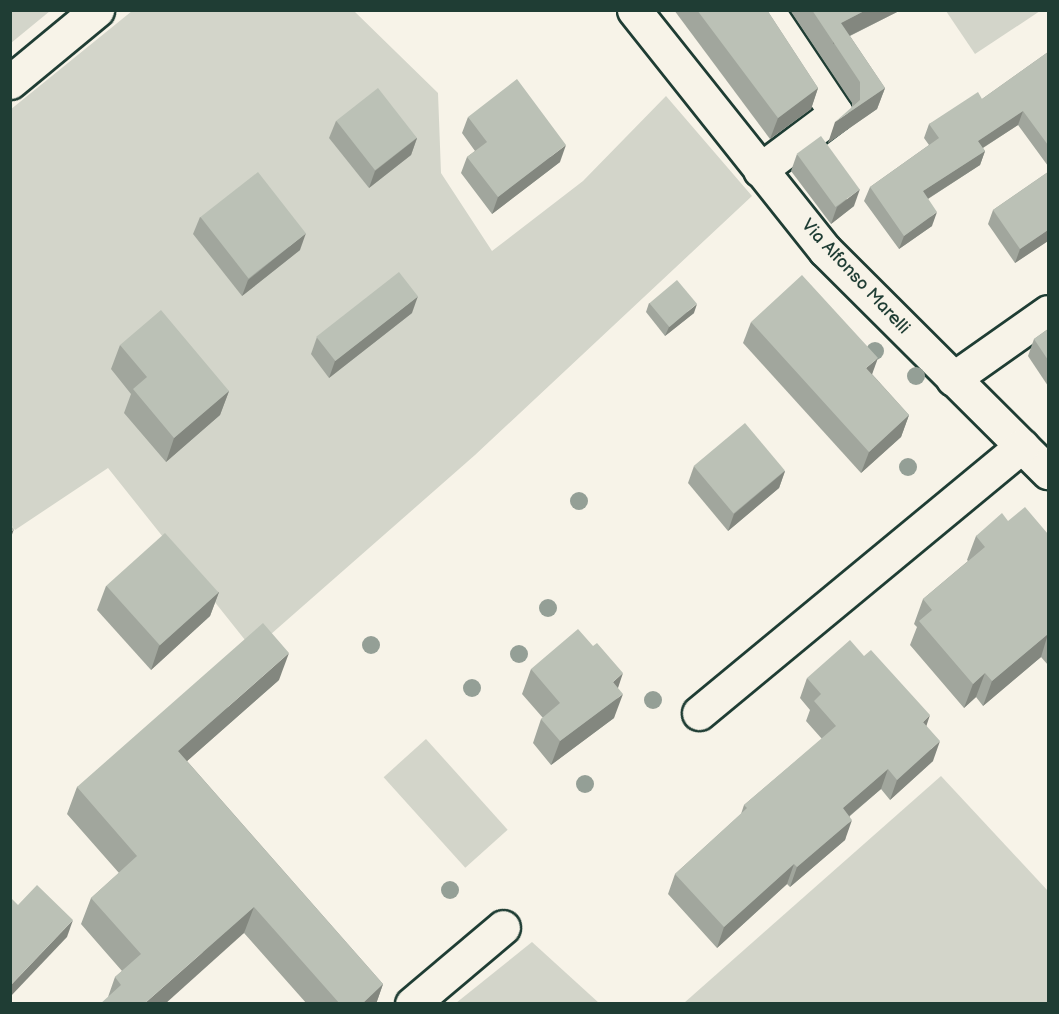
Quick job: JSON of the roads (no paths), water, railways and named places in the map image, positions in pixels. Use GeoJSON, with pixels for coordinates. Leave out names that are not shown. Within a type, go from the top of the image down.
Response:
{"type":"FeatureCollection","features":[{"type":"Feature","properties":{"kind":"street"},"geometry":{"type":"LineString","coordinates":[[10,82],[98,10]]}},
{"type":"Feature","properties":{"kind":"street","name":"Via Alfonso Marelli"},"geometry":{"type":"LineString","coordinates":[[634,10],[825,250],[1048,472]]}},
{"type":"Feature","properties":{"kind":"street"},"geometry":{"type":"LineString","coordinates":[[760,170],[836,113],[767,10]]}},
{"type":"Feature","properties":{"kind":"street"},"geometry":{"type":"LineString","coordinates":[[953,379],[1048,312]]}},
{"type":"Feature","properties":{"kind":"street"},"geometry":{"type":"LineString","coordinates":[[699,713],[1022,446]]}},
{"type":"Feature","properties":{"kind":"street"},"geometry":{"type":"LineString","coordinates":[[412,1004],[503,927]]}}]}
